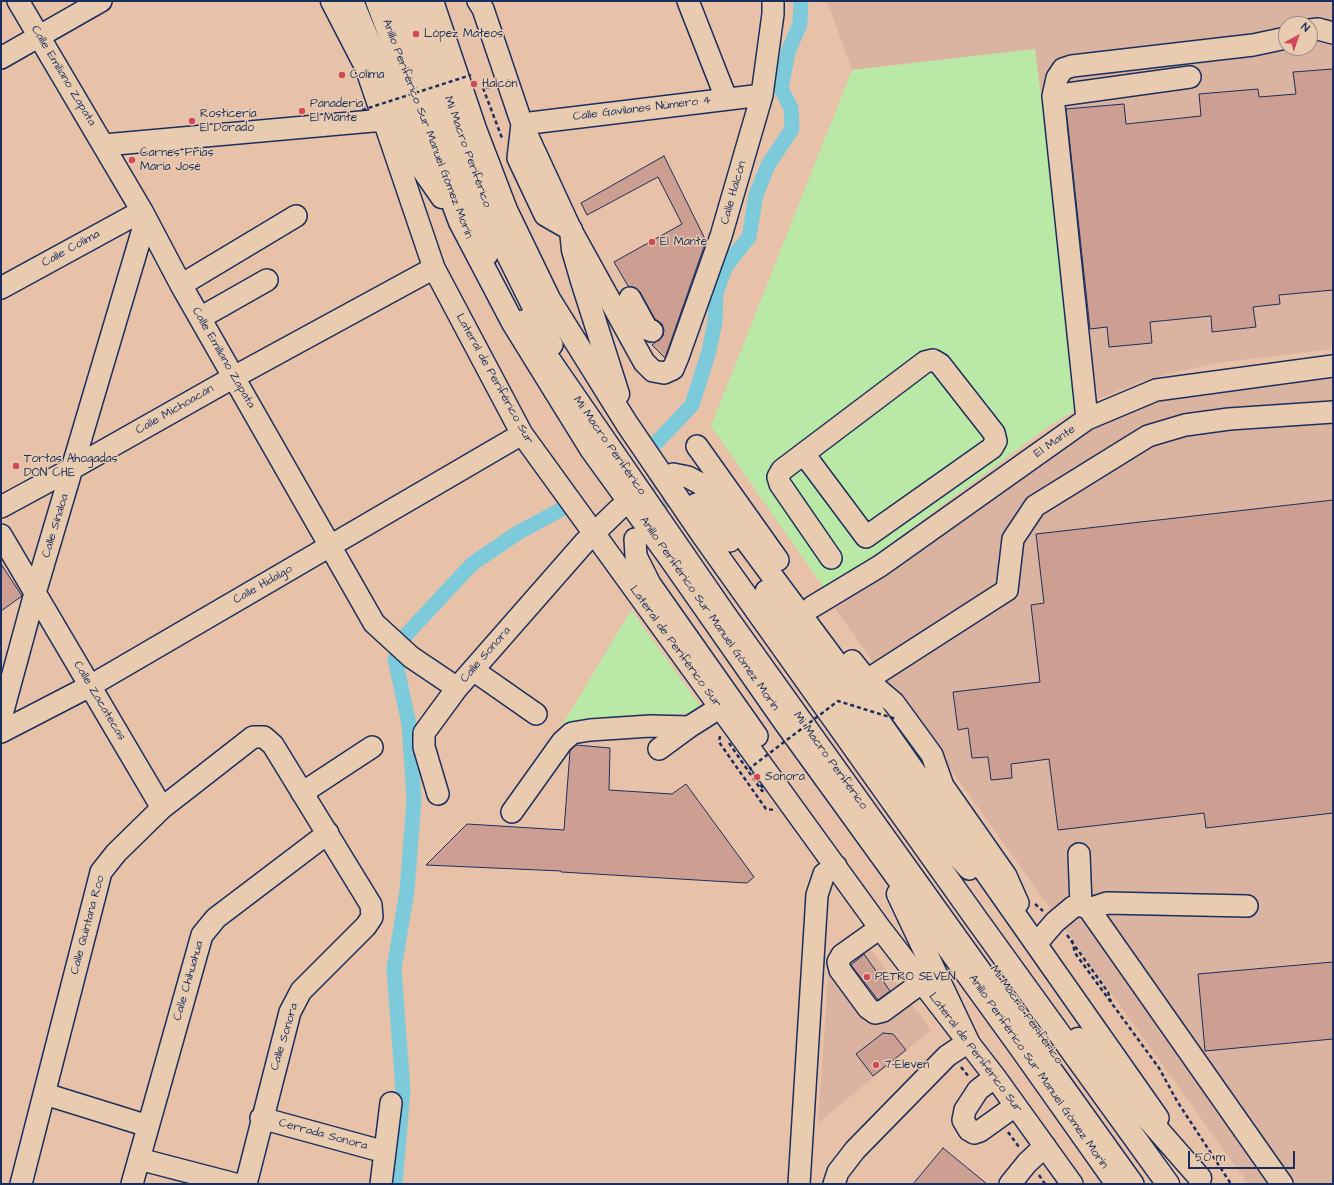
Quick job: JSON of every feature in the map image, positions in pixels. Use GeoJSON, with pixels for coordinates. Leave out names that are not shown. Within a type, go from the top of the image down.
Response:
{"type":"FeatureCollection","features":[{"type":"Feature","properties":{"kind":"highway"},"geometry":{"type":"LineString","coordinates":[[332,1],[364,62]]}},
{"type":"Feature","properties":{"kind":"highway"},"geometry":{"type":"LineString","coordinates":[[340,1],[364,62]]}},
{"type":"Feature","properties":{"kind":"highway"},"geometry":{"type":"LineString","coordinates":[[351,1],[364,62]]}},
{"type":"Feature","properties":{"kind":"highway"},"geometry":{"type":"LineString","coordinates":[[351,1],[419,164],[460,222]]}},
{"type":"Feature","properties":{"kind":"highway","name":"Anillo Periférico Sur Manuel Gómez Morín"},"geometry":{"type":"LineString","coordinates":[[377,1],[460,222],[513,323],[591,449],[670,558],[784,721],[874,844],[1117,1184]]}},
{"type":"Feature","properties":{"kind":"highway"},"geometry":{"type":"LineString","coordinates":[[432,1],[475,129],[506,210],[549,299],[627,424],[702,534],[977,920],[1168,1184]]}},
{"type":"Feature","properties":{"kind":"highway"},"geometry":{"type":"LineString","coordinates":[[571,230],[573,250],[627,424]]}},
{"type":"Feature","properties":{"kind":"highway"},"geometry":{"type":"LineString","coordinates":[[874,844],[968,1042]]}},
{"type":"Feature","properties":{"kind":"highway"},"geometry":{"type":"LineString","coordinates":[[977,920],[1202,1181]]}},
{"type":"Feature","properties":{"kind":"street","name":"Calle Emiliano Zapata"},"geometry":{"type":"LineString","coordinates":[[18,1],[104,145],[144,215],[181,285],[374,623],[411,656],[457,688]]}},
{"type":"Feature","properties":{"kind":"street"},"geometry":{"type":"LineString","coordinates":[[1,58],[101,1]]}},
{"type":"Feature","properties":{"kind":"street","name":"Mi Macro Periférico"},"geometry":{"type":"LineString","coordinates":[[397,1],[447,157],[483,246],[518,314],[725,614],[1133,1184]]}},
{"type":"Feature","properties":{"kind":"street","name":"Mi Macro Periférico"},"geometry":{"type":"LineString","coordinates":[[415,1],[436,68],[496,232],[562,365],[1146,1184]]}},
{"type":"Feature","properties":{"kind":"street"},"geometry":{"type":"LineString","coordinates":[[478,1],[483,9],[522,124],[518,158],[545,215],[571,230]]}},
{"type":"Feature","properties":{"kind":"street"},"geometry":{"type":"LineString","coordinates":[[688,1],[726,98]]}},
{"type":"Feature","properties":{"kind":"street","name":"Calle Halcón"},"geometry":{"type":"LineString","coordinates":[[571,230],[644,362],[653,371],[664,373],[673,369],[721,236],[762,95],[773,14],[773,1]]}},
{"type":"Feature","properties":{"kind":"street"},"geometry":{"type":"LineString","coordinates":[[1318,29],[1333,33]]}},
{"type":"Feature","properties":{"kind":"street"},"geometry":{"type":"LineString","coordinates":[[1087,419],[1053,96],[1057,78],[1063,70],[1072,66],[1253,46],[1278,40]]}},
{"type":"Feature","properties":{"kind":"street","name":"Lateral de Periférico Sur"},"geometry":{"type":"LineString","coordinates":[[364,62],[434,268],[522,434],[719,708],[831,859],[880,928],[995,1076],[1070,1183]]}},
{"type":"Feature","properties":{"kind":"street"},"geometry":{"type":"LineString","coordinates":[[1053,96],[1190,77]]}},
{"type":"Feature","properties":{"kind":"street","name":"Calle Gavilanes Número 4"},"geometry":{"type":"LineString","coordinates":[[522,124],[726,98],[762,95]]}},
{"type":"Feature","properties":{"kind":"street"},"geometry":{"type":"LineString","coordinates":[[104,145],[384,120]]}},
{"type":"Feature","properties":{"kind":"street","name":"Calle Colima"},"geometry":{"type":"LineString","coordinates":[[1,288],[144,215]]}},
{"type":"Feature","properties":{"kind":"street","name":"Calle Sinaloa"},"geometry":{"type":"LineString","coordinates":[[1,718],[35,593],[74,468],[144,215]]}},
{"type":"Feature","properties":{"kind":"street"},"geometry":{"type":"LineString","coordinates":[[181,285],[296,216]]}},
{"type":"Feature","properties":{"kind":"street","name":"Calle Michoacán"},"geometry":{"type":"LineString","coordinates":[[1,507],[74,468],[234,377],[434,268]]}},
{"type":"Feature","properties":{"kind":"street"},"geometry":{"type":"LineString","coordinates":[[200,318],[267,280]]}},
{"type":"Feature","properties":{"kind":"street"},"geometry":{"type":"LineString","coordinates":[[630,298],[647,329],[652,331]]}},
{"type":"Feature","properties":{"kind":"street"},"geometry":{"type":"LineString","coordinates":[[804,454],[866,537],[992,448],[996,441],[994,433],[940,364],[933,360],[925,362],[782,470],[778,477],[780,484],[831,558]]}},
{"type":"Feature","properties":{"kind":"street","name":"El Mante"},"geometry":{"type":"LineString","coordinates":[[812,607],[880,566],[1087,419],[1156,390],[1333,366]]}},
{"type":"Feature","properties":{"kind":"street"},"geometry":{"type":"LineString","coordinates":[[866,680],[1007,590],[1013,539],[1035,506],[1148,436],[1185,425],[1222,420],[1333,412]]}},
{"type":"Feature","properties":{"kind":"street","name":"Calle Hidalgo"},"geometry":{"type":"LineString","coordinates":[[1,732],[90,686],[522,434]]}},
{"type":"Feature","properties":{"kind":"street"},"geometry":{"type":"LineString","coordinates":[[697,446],[866,680],[894,703],[932,755],[943,786],[1006,876],[1036,944]]}},
{"type":"Feature","properties":{"kind":"street"},"geometry":{"type":"LineString","coordinates":[[673,474],[688,477],[701,484],[716,498],[868,705],[1202,1181]]}},
{"type":"Feature","properties":{"kind":"street"},"geometry":{"type":"LineString","coordinates":[[696,504],[723,531],[945,843],[1036,944]]}},
{"type":"Feature","properties":{"kind":"street","name":"Calle Sonora"},"geometry":{"type":"LineString","coordinates":[[438,794],[424,747],[424,733],[457,688],[593,534],[620,508]]}},
{"type":"Feature","properties":{"kind":"street","name":"Calle Zacatecas"},"geometry":{"type":"LineString","coordinates":[[1,535],[162,808]]}},
{"type":"Feature","properties":{"kind":"street"},"geometry":{"type":"LineString","coordinates":[[635,539],[636,556],[650,584],[777,764],[831,859],[817,895],[799,1184]]}},
{"type":"Feature","properties":{"kind":"street"},"geometry":{"type":"LineString","coordinates":[[473,670],[536,714]]}},
{"type":"Feature","properties":{"kind":"street"},"geometry":{"type":"LineString","coordinates":[[659,748],[688,727],[719,708]]}},
{"type":"Feature","properties":{"kind":"street"},"geometry":{"type":"LineString","coordinates":[[512,812],[562,742],[572,733],[590,730],[650,726],[688,727]]}},
{"type":"Feature","properties":{"kind":"street","name":"Calle Quintana Roo"},"geometry":{"type":"LineString","coordinates":[[21,1184],[101,872],[116,853],[162,808],[253,738],[264,737],[273,745],[302,793]]}},
{"type":"Feature","properties":{"kind":"street"},"geometry":{"type":"LineString","coordinates":[[328,833],[302,793],[372,747]]}},
{"type":"Feature","properties":{"kind":"street","name":"Calle Sonora"},"geometry":{"type":"LineString","coordinates":[[246,1184],[261,1118],[290,1012],[301,991],[366,926],[372,917],[371,906],[328,833]]}},
{"type":"Feature","properties":{"kind":"street","name":"Calle Chihuahua"},"geometry":{"type":"LineString","coordinates":[[132,1184],[202,935],[216,918],[328,833]]}},
{"type":"Feature","properties":{"kind":"street"},"geometry":{"type":"LineString","coordinates":[[1079,854],[1085,907],[1282,1184]]}},
{"type":"Feature","properties":{"kind":"street"},"geometry":{"type":"LineString","coordinates":[[1036,944],[1055,922],[1073,907],[1085,907],[1107,903],[1247,906]]}},
{"type":"Feature","properties":{"kind":"street"},"geometry":{"type":"LineString","coordinates":[[880,928],[842,955],[838,962],[840,970],[868,1008],[875,1013],[883,1011],[921,982]]}},
{"type":"Feature","properties":{"kind":"street"},"geometry":{"type":"LineString","coordinates":[[834,1184],[838,1172],[856,1150],[947,1056],[968,1042]]}},
{"type":"Feature","properties":{"kind":"street"},"geometry":{"type":"LineString","coordinates":[[995,1076],[978,1090],[965,1110],[963,1120],[969,1130],[974,1134],[980,1132],[1015,1106]]}},
{"type":"Feature","properties":{"kind":"street"},"geometry":{"type":"LineString","coordinates":[[45,1094],[148,1126]]}},
{"type":"Feature","properties":{"kind":"street"},"geometry":{"type":"LineString","coordinates":[[382,1184],[384,1152],[391,1103]]}},
{"type":"Feature","properties":{"kind":"street","name":"Cerrada Sonora"},"geometry":{"type":"LineString","coordinates":[[261,1118],[384,1152]]}},
{"type":"Feature","properties":{"kind":"street"},"geometry":{"type":"LineString","coordinates":[[1010,1184],[1045,1146]]}},
{"type":"Feature","properties":{"kind":"street"},"geometry":{"type":"LineString","coordinates":[[139,1159],[235,1184]]}},
{"type":"Feature","properties":{"kind":"path"},"geometry":{"type":"LineString","coordinates":[[362,110],[471,75]]}},
{"type":"Feature","properties":{"kind":"path"},"geometry":{"type":"LineString","coordinates":[[729,743],[762,791],[764,790],[750,768],[838,701],[896,719]]}},
{"type":"Feature","properties":{"kind":"path"},"geometry":{"type":"LineString","coordinates":[[1033,902],[1072,940],[1108,992],[1112,1004],[1159,1068],[1177,1101],[1231,1184]]}},
{"type":"Feature","properties":{"kind":"shaded area"},"geometry":{"type":"Polygon","coordinates":[[[827,1],[1333,1],[1333,349],[1224,362],[1176,372],[1139,382],[1080,407],[1035,49],[852,70],[827,1]]]}},
{"type":"Feature","properties":{"kind":"shaded area"},"geometry":{"type":"Polygon","coordinates":[[[1333,375],[1333,1184],[1248,1184],[834,607],[886,574],[1068,443],[1108,422],[1148,404],[1181,395],[1333,375]]]}},
{"type":"Feature","properties":{"kind":"shaded area"},"geometry":{"type":"Polygon","coordinates":[[[857,931],[931,1030],[818,1123],[830,950],[857,931]]]}},
{"type":"Feature","properties":{"kind":"green space"},"geometry":{"type":"Polygon","coordinates":[[[1035,49],[1080,407],[1049,426],[874,556],[824,588],[711,426],[852,70],[1035,49]]]}},
{"type":"Feature","properties":{"kind":"green space"},"geometry":{"type":"Polygon","coordinates":[[[631,610],[704,711],[561,727],[631,610]]]}},
{"type":"Feature","properties":{"kind":"building"},"geometry":{"type":"Polygon","coordinates":[[[1333,69],[1333,290],[1279,295],[1280,304],[1253,307],[1256,327],[1212,332],[1211,316],[1150,322],[1152,343],[1109,347],[1107,327],[1090,329],[1066,109],[1124,104],[1126,124],[1201,116],[1199,94],[1258,89],[1259,97],[1296,94],[1293,72],[1333,69]]]}},
{"type":"Feature","properties":{"kind":"building"},"geometry":{"type":"Polygon","coordinates":[[[664,156],[706,241],[665,358],[652,345],[663,336],[664,330],[662,324],[655,319],[640,292],[636,288],[628,286],[614,262],[682,224],[658,177],[587,215],[581,203],[664,156]]]}},
{"type":"Feature","properties":{"kind":"building"},"geometry":{"type":"Polygon","coordinates":[[[1333,500],[1333,813],[1206,828],[1204,813],[1058,830],[1049,759],[1011,764],[1012,778],[991,780],[988,757],[972,758],[968,728],[958,730],[953,692],[1040,682],[1031,605],[1044,603],[1036,534],[1333,500]]]}},
{"type":"Feature","properties":{"kind":"building"},"geometry":{"type":"Polygon","coordinates":[[[1,564],[22,596],[1,611],[1,564]]]}},
{"type":"Feature","properties":{"kind":"building"},"geometry":{"type":"Polygon","coordinates":[[[576,745],[610,748],[609,790],[672,794],[686,784],[754,877],[747,883],[561,871],[426,865],[467,824],[564,830],[570,751],[576,745]]]}},
{"type":"Feature","properties":{"kind":"building","name":"PETRO SEVEN"},"geometry":{"type":"Polygon","coordinates":[[[864,954],[890,991],[878,1000],[851,965],[864,954]]]}},
{"type":"Feature","properties":{"kind":"building"},"geometry":{"type":"Polygon","coordinates":[[[1333,962],[1333,1039],[1205,1051],[1198,974],[1333,962]]]}},
{"type":"Feature","properties":{"kind":"building","name":"7-Eleven"},"geometry":{"type":"Polygon","coordinates":[[[883,1033],[893,1034],[906,1050],[873,1076],[856,1054],[883,1033]]]}},
{"type":"Feature","properties":{"kind":"building"},"geometry":{"type":"Polygon","coordinates":[[[943,1148],[987,1184],[913,1184],[943,1148]]]}},
{"type":"Feature","properties":{"kind":"waterway"},"geometry":{"type":"LineString","coordinates":[[656,443],[692,405],[709,351],[715,322],[716,293],[726,266],[749,237],[756,195],[768,165],[792,129],[791,108],[781,89],[788,52],[800,24],[801,1]]}},
{"type":"Feature","properties":{"kind":"waterway"},"geometry":{"type":"LineString","coordinates":[[404,637],[472,564],[516,534],[560,510]]}},
{"type":"Feature","properties":{"kind":"waterway"},"geometry":{"type":"LineString","coordinates":[[395,659],[409,724],[414,800],[407,891],[394,969],[403,1090],[395,1184]]}},
{"type":"Feature","properties":{"kind":"tunnel"},"geometry":{"type":"LineString","coordinates":[[627,502],[645,485],[659,477],[673,474]]}},
{"type":"Feature","properties":{"kind":"tunnel"},"geometry":{"type":"LineString","coordinates":[[639,518],[649,505],[659,499],[676,496],[692,502]]}},
{"type":"Feature","properties":{"kind":"place","name":"López Mateos"},"geometry":{"type":"Point","coordinates":[416,34]}},
{"type":"Feature","properties":{"kind":"place","name":"Colima"},"geometry":{"type":"Point","coordinates":[342,75]}},
{"type":"Feature","properties":{"kind":"place","name":"Halcón"},"geometry":{"type":"Point","coordinates":[474,84]}},
{"type":"Feature","properties":{"kind":"place","name":"Panadería El Mante"},"geometry":{"type":"Point","coordinates":[302,111]}},
{"type":"Feature","properties":{"kind":"place","name":"Rosticería El Dorado"},"geometry":{"type":"Point","coordinates":[192,121]}},
{"type":"Feature","properties":{"kind":"place","name":"Carnes Frías María José"},"geometry":{"type":"Point","coordinates":[132,160]}},
{"type":"Feature","properties":{"kind":"place","name":"El Mante"},"geometry":{"type":"Point","coordinates":[652,242]}},
{"type":"Feature","properties":{"kind":"place","name":"Tortas Ahogadas DON CHE"},"geometry":{"type":"Point","coordinates":[16,466]}},
{"type":"Feature","properties":{"kind":"place","name":"Sonora"},"geometry":{"type":"Point","coordinates":[757,777]}},
{"type":"Feature","properties":{"kind":"place","name":"PETRO SEVEN"},"geometry":{"type":"Point","coordinates":[867,977]}},
{"type":"Feature","properties":{"kind":"place","name":"7-Eleven"},"geometry":{"type":"Point","coordinates":[876,1065]}}]}
